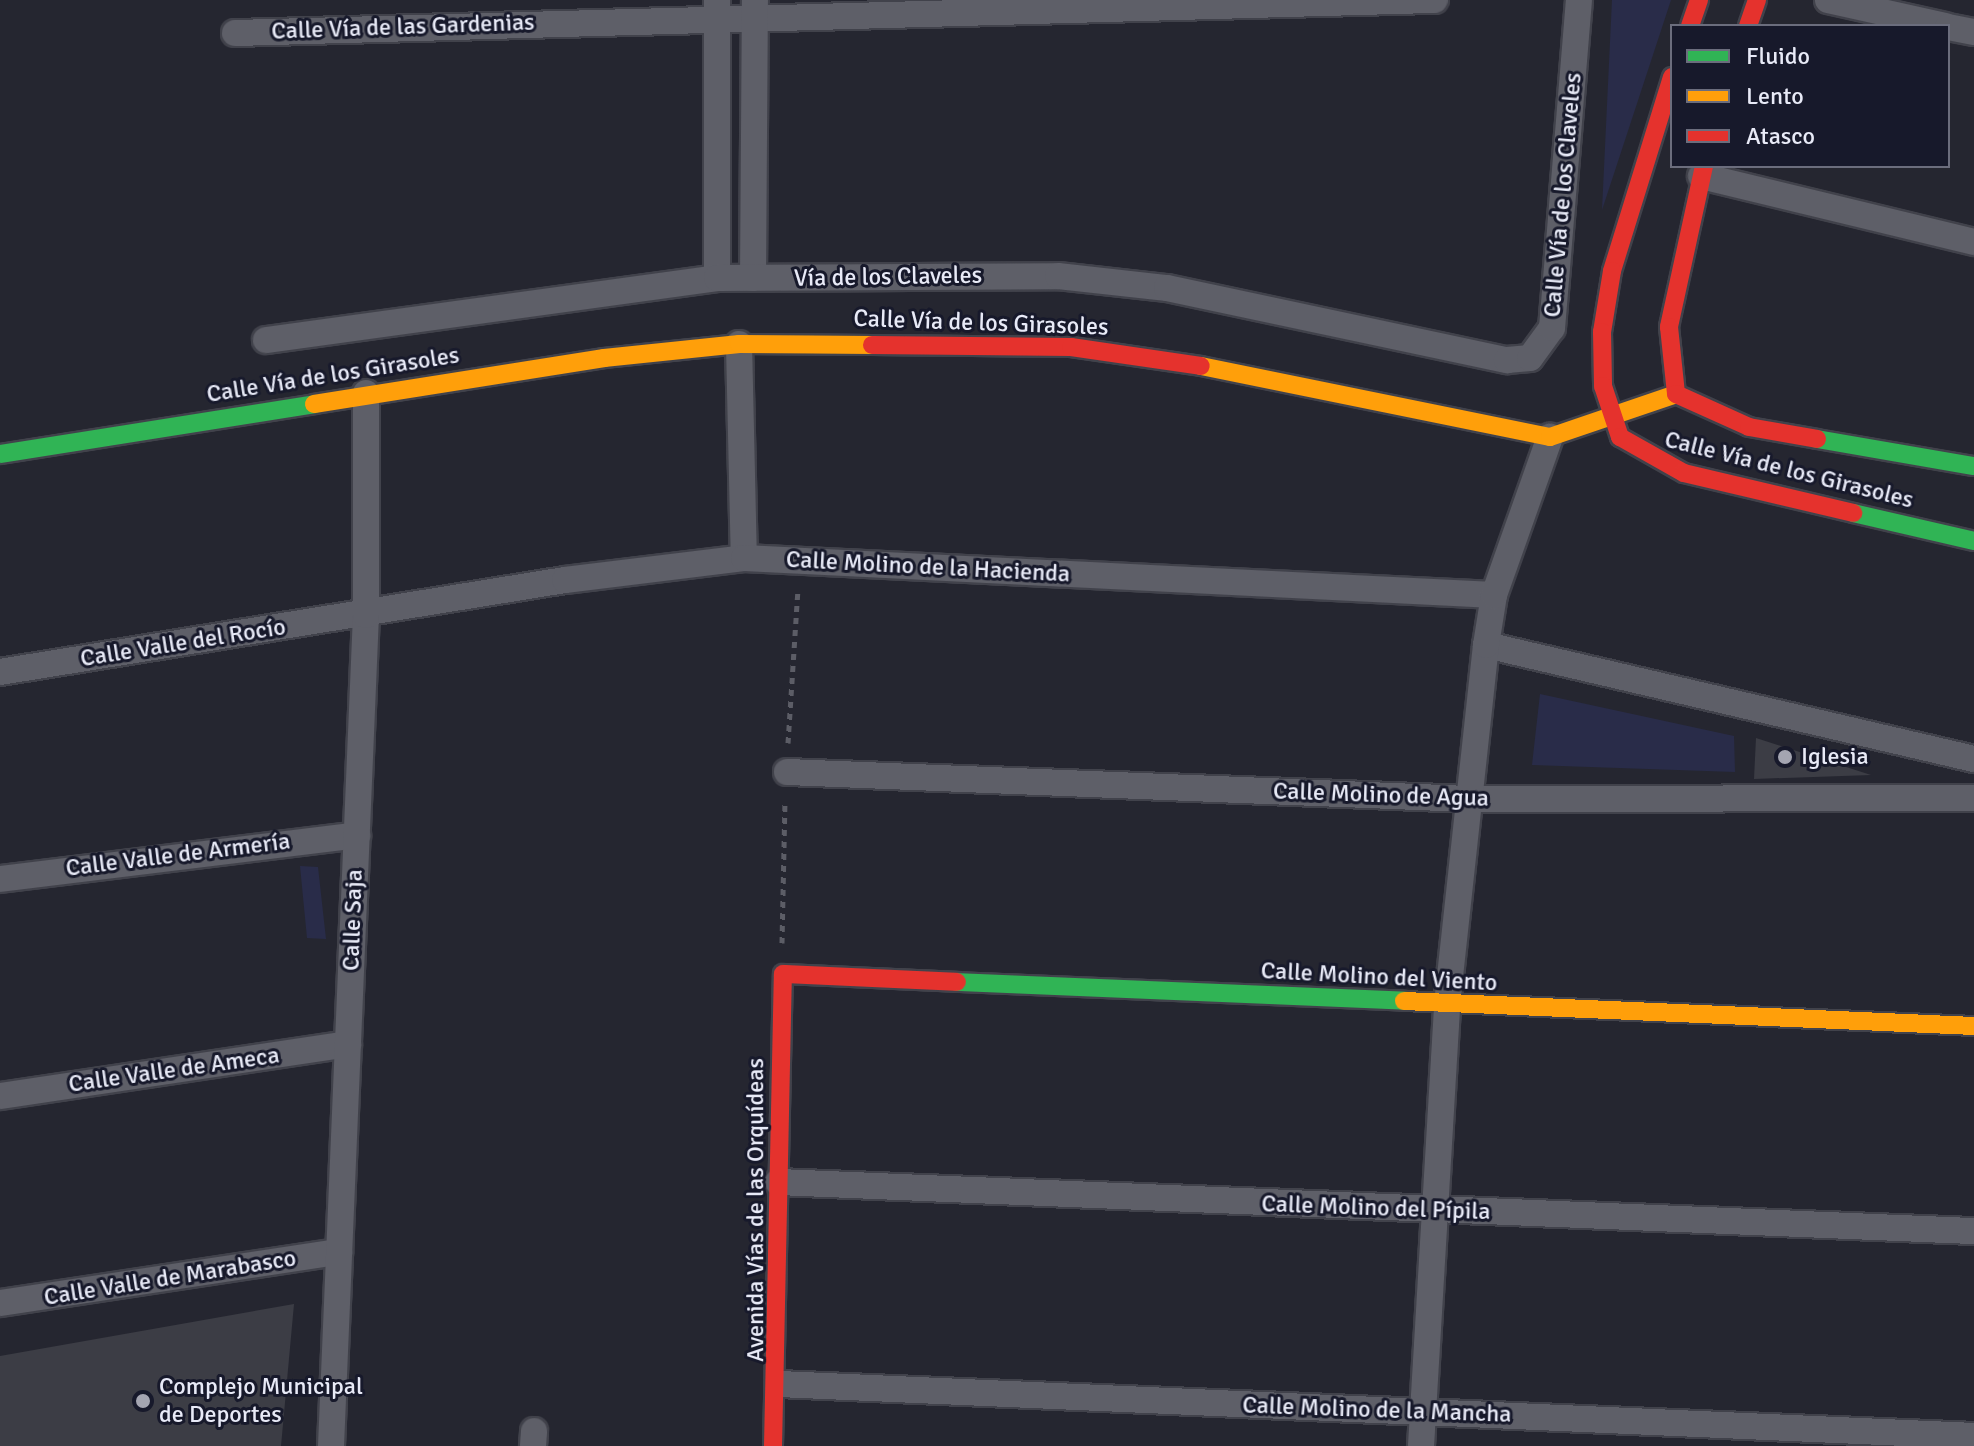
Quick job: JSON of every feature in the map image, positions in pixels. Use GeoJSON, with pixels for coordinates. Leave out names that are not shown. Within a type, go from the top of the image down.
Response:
{"type":"FeatureCollection","features":[{"type":"Feature","properties":{"kind":"street","name":"Calle Vía de las Gardenias"},"geometry":{"type":"LineString","coordinates":[[235,33],[718,7],[1435,0]]}},
{"type":"Feature","properties":{"kind":"street","name":"Calle Vía de los Claveles"},"geometry":{"type":"LineString","coordinates":[[1507,360],[1540,353],[1552,328],[1579,0]]}},
{"type":"Feature","properties":{"kind":"street"},"geometry":{"type":"LineString","coordinates":[[1691,24],[1699,0]]}},
{"type":"Feature","properties":{"kind":"street"},"geometry":{"type":"LineString","coordinates":[[1749,24],[1757,0]]}},
{"type":"Feature","properties":{"kind":"street"},"geometry":{"type":"LineString","coordinates":[[1828,0],[1937,24]]}},
{"type":"Feature","properties":{"kind":"street"},"geometry":{"type":"LineString","coordinates":[[717,278],[718,7]]}},
{"type":"Feature","properties":{"kind":"street"},"geometry":{"type":"LineString","coordinates":[[753,278],[755,7]]}},
{"type":"Feature","properties":{"kind":"street"},"geometry":{"type":"LineString","coordinates":[[1950,27],[1974,32]]}},
{"type":"Feature","properties":{"kind":"street"},"geometry":{"type":"LineString","coordinates":[[1608,416],[1601,362],[1612,271],[1670,83]]}},
{"type":"Feature","properties":{"kind":"street"},"geometry":{"type":"LineString","coordinates":[[1421,1446],[1447,1004],[1486,645],[1494,595],[1550,437],[1676,394],[1667,339],[1703,171],[1974,242]]}},
{"type":"Feature","properties":{"kind":"street","name":"Vía de los Claveles"},"geometry":{"type":"LineString","coordinates":[[266,340],[717,278],[1108,278],[1507,360]]}},
{"type":"Feature","properties":{"kind":"street"},"geometry":{"type":"LineString","coordinates":[[739,344],[744,558]]}},
{"type":"Feature","properties":{"kind":"street","name":"Calle Vía de los Girasoles"},"geometry":{"type":"LineString","coordinates":[[0,454],[366,393],[739,344],[1071,347],[1225,370],[1550,437]]}},
{"type":"Feature","properties":{"kind":"street","name":"Calle Saja"},"geometry":{"type":"LineString","coordinates":[[331,1446],[366,615],[366,393]]}},
{"type":"Feature","properties":{"kind":"street","name":"Calle Vía de los Girasoles"},"geometry":{"type":"LineString","coordinates":[[1676,394],[1749,427],[1974,466]]}},
{"type":"Feature","properties":{"kind":"street","name":"Calle Vía de los Girasoles"},"geometry":{"type":"LineString","coordinates":[[1608,416],[1631,449],[1684,473],[1974,541]]}},
{"type":"Feature","properties":{"kind":"street","name":"Calle Molino de la Hacienda"},"geometry":{"type":"LineString","coordinates":[[366,615],[744,558],[1494,595]]}},
{"type":"Feature","properties":{"kind":"street","name":"Calle Valle del Rocío"},"geometry":{"type":"LineString","coordinates":[[0,672],[366,615]]}},
{"type":"Feature","properties":{"kind":"street"},"geometry":{"type":"LineString","coordinates":[[1486,645],[1974,759]]}},
{"type":"Feature","properties":{"kind":"street","name":"Calle Molino de Agua"},"geometry":{"type":"LineString","coordinates":[[787,772],[1468,799],[1974,798]]}},
{"type":"Feature","properties":{"kind":"street","name":"Calle Valle de Armería"},"geometry":{"type":"LineString","coordinates":[[0,879],[357,835]]}},
{"type":"Feature","properties":{"kind":"street","name":"Calle Molino del Viento"},"geometry":{"type":"LineString","coordinates":[[783,974],[1974,1026]]}},
{"type":"Feature","properties":{"kind":"street","name":"Avenida Vías de las Orquídeas"},"geometry":{"type":"LineString","coordinates":[[773,1446],[779,1384],[778,1182],[783,974]]}},
{"type":"Feature","properties":{"kind":"street","name":"Calle Valle de Ameca"},"geometry":{"type":"LineString","coordinates":[[0,1096],[348,1044]]}},
{"type":"Feature","properties":{"kind":"street","name":"Calle Molino del Pípila"},"geometry":{"type":"LineString","coordinates":[[778,1182],[1974,1231]]}},
{"type":"Feature","properties":{"kind":"street","name":"Calle Valle de Marabasco"},"geometry":{"type":"LineString","coordinates":[[0,1303],[339,1252]]}},
{"type":"Feature","properties":{"kind":"street","name":"Calle Molino de la Mancha"},"geometry":{"type":"LineString","coordinates":[[779,1384],[1974,1436]]}},
{"type":"Feature","properties":{"kind":"shaded area"},"geometry":{"type":"Polygon","coordinates":[[[1612,0],[1671,0],[1602,210],[1612,0]]]}},
{"type":"Feature","properties":{"kind":"shaded area"},"geometry":{"type":"Polygon","coordinates":[[[1540,694],[1734,736],[1735,772],[1532,765],[1540,694]]]}},
{"type":"Feature","properties":{"kind":"shaded area"},"geometry":{"type":"Polygon","coordinates":[[[300,866],[318,867],[326,939],[307,938],[300,866]]]}},
{"type":"Feature","properties":{"kind":"building","name":"Iglesia"},"geometry":{"type":"Polygon","coordinates":[[[1756,738],[1871,775],[1754,779],[1756,738]]]}},
{"type":"Feature","properties":{"kind":"building","name":"Complejo Municipal de Deportes"},"geometry":{"type":"Polygon","coordinates":[[[294,1304],[281,1446],[0,1446],[0,1356],[294,1304]]]}},
{"type":"Feature","properties":{"kind":"traffic: fast"},"geometry":{"type":"LineString","coordinates":[[0,454],[314,404]]}},
{"type":"Feature","properties":{"kind":"traffic: fast"},"geometry":{"type":"LineString","coordinates":[[1817,439],[1974,466]]}},
{"type":"Feature","properties":{"kind":"traffic: fast"},"geometry":{"type":"LineString","coordinates":[[1853,513],[1974,541]]}},
{"type":"Feature","properties":{"kind":"traffic: fast"},"geometry":{"type":"LineString","coordinates":[[957,982],[1404,1001]]}},
{"type":"Feature","properties":{"kind":"traffic: slow"},"geometry":{"type":"LineString","coordinates":[[314,404],[604,358],[739,344],[872,345]]}},
{"type":"Feature","properties":{"kind":"traffic: slow"},"geometry":{"type":"LineString","coordinates":[[1201,366],[1550,437],[1676,394]]}},
{"type":"Feature","properties":{"kind":"traffic: slow"},"geometry":{"type":"LineString","coordinates":[[1404,1001],[1974,1026]]}},
{"type":"Feature","properties":{"kind":"traffic: jam"},"geometry":{"type":"LineString","coordinates":[[1691,24],[1699,0]]}},
{"type":"Feature","properties":{"kind":"traffic: jam"},"geometry":{"type":"LineString","coordinates":[[1749,24],[1757,0]]}},
{"type":"Feature","properties":{"kind":"traffic: jam"},"geometry":{"type":"LineString","coordinates":[[1670,83],[1612,271],[1602,332],[1603,386],[1620,437],[1684,473],[1853,513]]}},
{"type":"Feature","properties":{"kind":"traffic: jam"},"geometry":{"type":"LineString","coordinates":[[1704,168],[1669,327],[1676,394],[1749,427],[1817,439]]}},
{"type":"Feature","properties":{"kind":"traffic: jam"},"geometry":{"type":"LineString","coordinates":[[872,345],[1071,347],[1201,366]]}},
{"type":"Feature","properties":{"kind":"traffic: jam"},"geometry":{"type":"LineString","coordinates":[[773,1446],[783,974],[957,982]]}},
{"type":"Feature","properties":{"kind":"place","name":"Iglesia"},"geometry":{"type":"Point","coordinates":[1785,757]}},
{"type":"Feature","properties":{"kind":"place","name":"Complejo Municipal de Deportes"},"geometry":{"type":"Point","coordinates":[143,1401]}}]}
